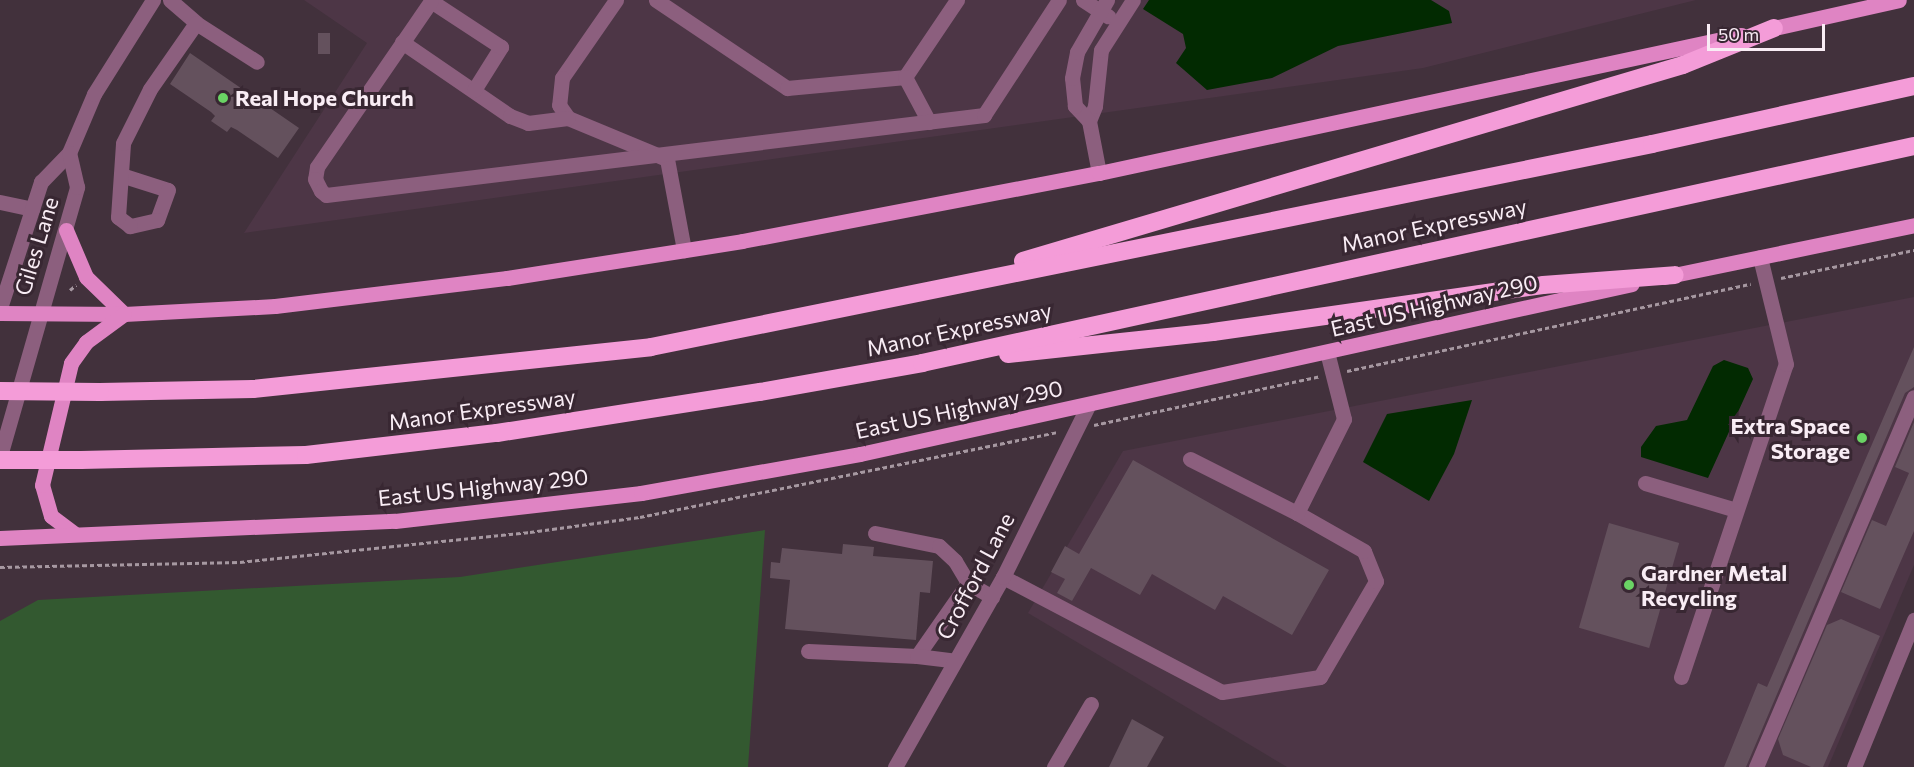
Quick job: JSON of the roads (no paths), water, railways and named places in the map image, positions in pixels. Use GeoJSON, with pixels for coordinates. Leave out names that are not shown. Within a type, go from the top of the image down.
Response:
{"type":"FeatureCollection","features":[{"type":"Feature","properties":{"kind":"highway"},"geometry":{"type":"LineString","coordinates":[[939,287],[1683,65],[1774,28]]}},
{"type":"Feature","properties":{"kind":"highway","name":"Manor Expressway"},"geometry":{"type":"LineString","coordinates":[[0,391],[253,389],[651,347],[1652,144],[1914,86]]}},
{"type":"Feature","properties":{"kind":"highway","name":"Manor Expressway"},"geometry":{"type":"LineString","coordinates":[[0,458],[81,460],[306,455],[475,436],[922,363],[1914,146]]}},
{"type":"Feature","properties":{"kind":"highway"},"geometry":{"type":"LineString","coordinates":[[922,363],[1213,332],[1543,285],[1676,275]]}},
{"type":"Feature","properties":{"kind":"main road"},"geometry":{"type":"LineString","coordinates":[[0,313],[124,314],[274,306],[684,250],[1099,173],[1899,0]]}},
{"type":"Feature","properties":{"kind":"main road","name":"East US Highway 290"},"geometry":{"type":"LineString","coordinates":[[0,538],[395,521],[641,493],[860,454],[1914,225]]}},
{"type":"Feature","properties":{"kind":"main road"},"geometry":{"type":"LineString","coordinates":[[66,230],[86,277],[124,314]]}},
{"type":"Feature","properties":{"kind":"main road"},"geometry":{"type":"LineString","coordinates":[[75,534],[51,516],[42,485],[71,363],[86,342],[124,314]]}},
{"type":"Feature","properties":{"kind":"street","name":"Giles Lane"},"geometry":{"type":"LineString","coordinates":[[0,308],[41,182],[69,153],[94,94],[153,0]]}},
{"type":"Feature","properties":{"kind":"street"},"geometry":{"type":"LineString","coordinates":[[170,0],[196,23],[257,62]]}},
{"type":"Feature","properties":{"kind":"street"},"geometry":{"type":"LineString","coordinates":[[568,118],[559,105],[562,78],[616,0]]}},
{"type":"Feature","properties":{"kind":"street"},"geometry":{"type":"LineString","coordinates":[[656,0],[781,88],[905,77]]}},
{"type":"Feature","properties":{"kind":"street"},"geometry":{"type":"LineString","coordinates":[[905,77],[957,0]]}},
{"type":"Feature","properties":{"kind":"street"},"geometry":{"type":"LineString","coordinates":[[474,90],[501,47],[431,1],[317,167],[315,179],[326,195],[657,153],[929,122],[989,111],[1059,0]]}},
{"type":"Feature","properties":{"kind":"street"},"geometry":{"type":"LineString","coordinates":[[1083,0],[1104,5],[1118,23]]}},
{"type":"Feature","properties":{"kind":"street"},"geometry":{"type":"LineString","coordinates":[[1089,121],[1095,106],[1096,66],[1132,0]]}},
{"type":"Feature","properties":{"kind":"street"},"geometry":{"type":"LineString","coordinates":[[1099,173],[1089,121],[1075,106],[1073,65],[1104,5]]}},
{"type":"Feature","properties":{"kind":"street"},"geometry":{"type":"LineString","coordinates":[[121,175],[123,143],[150,89],[196,23]]}},
{"type":"Feature","properties":{"kind":"street"},"geometry":{"type":"LineString","coordinates":[[402,42],[528,123],[568,118],[657,153],[670,165],[684,250]]}},
{"type":"Feature","properties":{"kind":"street"},"geometry":{"type":"LineString","coordinates":[[905,77],[929,122]]}},
{"type":"Feature","properties":{"kind":"street","name":"Giles Lane"},"geometry":{"type":"LineString","coordinates":[[0,458],[39,313],[66,230],[76,187],[69,153]]}},
{"type":"Feature","properties":{"kind":"street"},"geometry":{"type":"LineString","coordinates":[[0,202],[32,209]]}},
{"type":"Feature","properties":{"kind":"street"},"geometry":{"type":"LineString","coordinates":[[1681,677],[1786,364],[1760,257]]}},
{"type":"Feature","properties":{"kind":"street"},"geometry":{"type":"LineString","coordinates":[[1296,513],[1344,419],[1327,352]]}},
{"type":"Feature","properties":{"kind":"street"},"geometry":{"type":"LineString","coordinates":[[1756,767],[1914,397]]}},
{"type":"Feature","properties":{"kind":"street","name":"Crofford Lane"},"geometry":{"type":"LineString","coordinates":[[895,767],[1003,577],[1089,404]]}},
{"type":"Feature","properties":{"kind":"street"},"geometry":{"type":"LineString","coordinates":[[1003,577],[1222,692],[1320,677],[1376,581],[1364,552],[1296,513],[1190,459]]}},
{"type":"Feature","properties":{"kind":"street"},"geometry":{"type":"LineString","coordinates":[[1645,483],[1736,510]]}},
{"type":"Feature","properties":{"kind":"street"},"geometry":{"type":"LineString","coordinates":[[875,533],[939,546],[955,561],[968,583],[992,597]]}},
{"type":"Feature","properties":{"kind":"street"},"geometry":{"type":"LineString","coordinates":[[917,656],[968,583]]}},
{"type":"Feature","properties":{"kind":"street"},"geometry":{"type":"LineString","coordinates":[[1854,767],[1914,620]]}},
{"type":"Feature","properties":{"kind":"street"},"geometry":{"type":"LineString","coordinates":[[808,651],[917,656],[955,661]]}},
{"type":"Feature","properties":{"kind":"street"},"geometry":{"type":"LineString","coordinates":[[1054,767],[1091,704]]}},
{"type":"Feature","properties":{"kind":"place","name":"Real Hope Church"},"geometry":{"type":"Point","coordinates":[223,98]}},
{"type":"Feature","properties":{"kind":"place","name":"Extra Space Storage"},"geometry":{"type":"Point","coordinates":[1862,438]}},
{"type":"Feature","properties":{"kind":"place","name":"Gardner Metal Recycling"},"geometry":{"type":"Point","coordinates":[1629,585]}}]}
